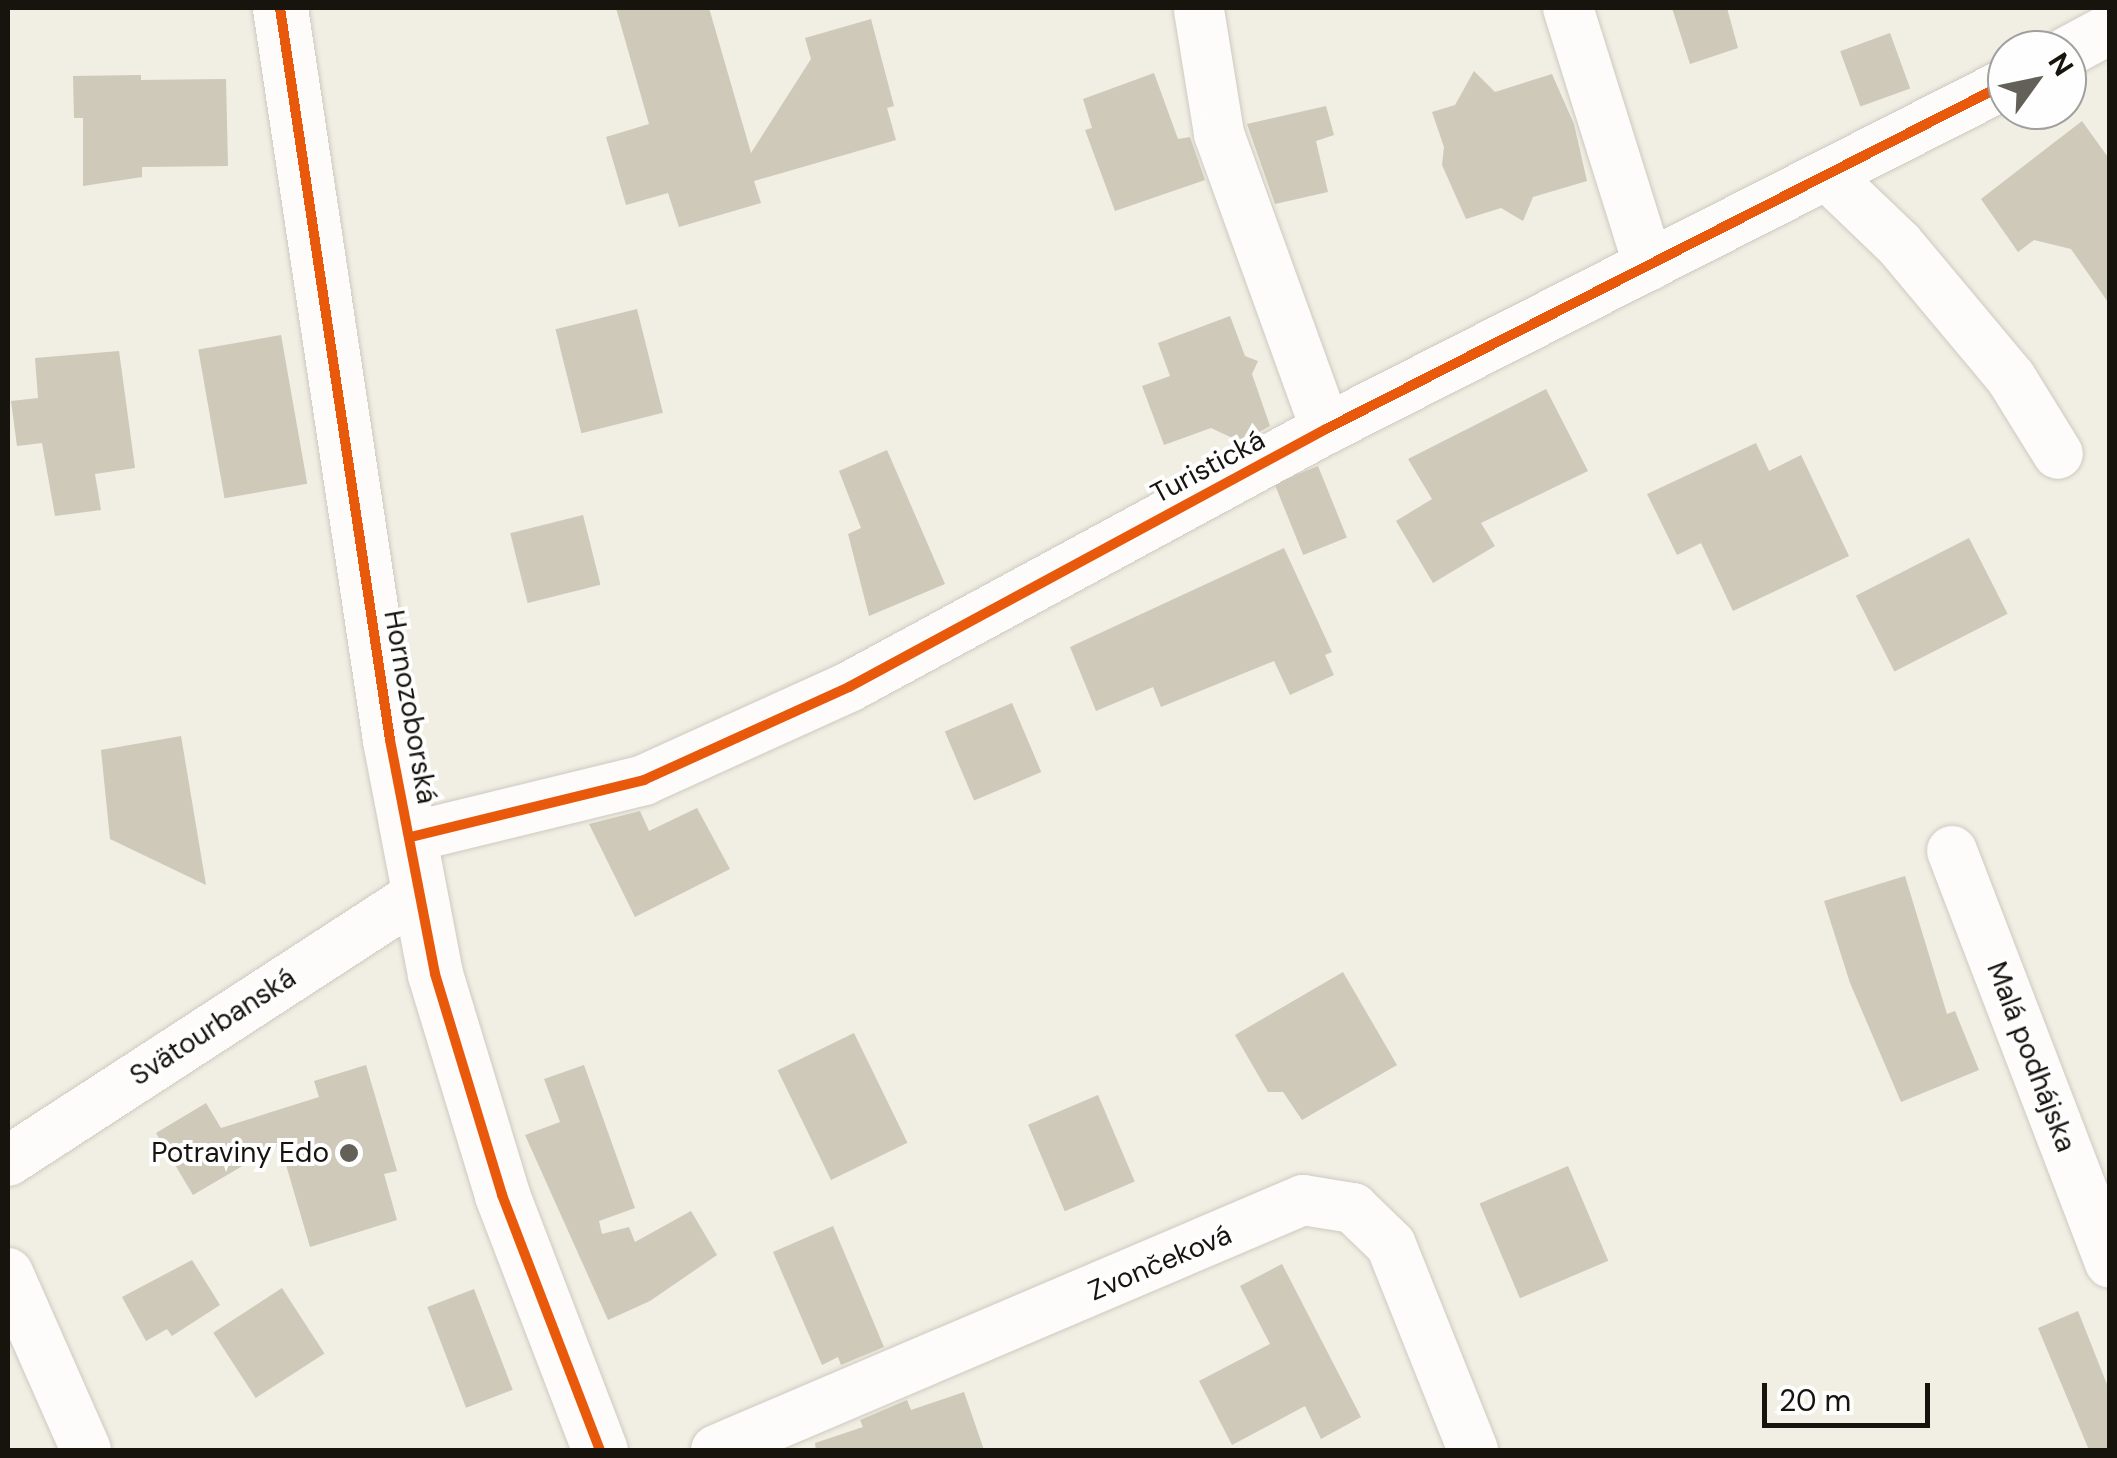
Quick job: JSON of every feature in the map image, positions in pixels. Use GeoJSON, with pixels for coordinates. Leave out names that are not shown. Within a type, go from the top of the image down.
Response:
{"type":"FeatureCollection","features":[{"type":"Feature","properties":{"kind":"street","name":"Hornozoborská"},"geometry":{"type":"LineString","coordinates":[[280,8],[390,740],[420,893],[462,1077],[600,1450]]}},
{"type":"Feature","properties":{"kind":"street"},"geometry":{"type":"LineString","coordinates":[[1568,8],[1648,266]]}},
{"type":"Feature","properties":{"kind":"street"},"geometry":{"type":"LineString","coordinates":[[1199,10],[1220,134],[1326,428]]}},
{"type":"Feature","properties":{"kind":"street"},"geometry":{"type":"LineString","coordinates":[[2087,42],[2110,30]]}},
{"type":"Feature","properties":{"kind":"street","name":"Turistická"},"geometry":{"type":"LineString","coordinates":[[411,837],[644,780],[849,686],[1326,428],[1987,93]]}},
{"type":"Feature","properties":{"kind":"street"},"geometry":{"type":"LineString","coordinates":[[1828,176],[1899,244],[2011,378],[2058,454]]}},
{"type":"Feature","properties":{"kind":"street","name":"Malá podhájska"},"geometry":{"type":"LineString","coordinates":[[1952,851],[2110,1262]]}},
{"type":"Feature","properties":{"kind":"street","name":"Svätourbanská"},"geometry":{"type":"LineString","coordinates":[[8,1161],[420,893]]}},
{"type":"Feature","properties":{"kind":"street","name":"Zvončeková"},"geometry":{"type":"LineString","coordinates":[[716,1450],[1303,1200],[1354,1208],[1391,1245],[1473,1450]]}},
{"type":"Feature","properties":{"kind":"street"},"geometry":{"type":"LineString","coordinates":[[8,1273],[86,1450]]}},
{"type":"Feature","properties":{"kind":"building"},"geometry":{"type":"Polygon","coordinates":[[[616,8],[709,8],[751,153],[811,59],[805,38],[871,19],[894,106],[887,108],[896,140],[754,181],[761,203],[679,227],[668,193],[626,205],[606,137],[649,124],[616,8]]]}},
{"type":"Feature","properties":{"kind":"building"},"geometry":{"type":"Polygon","coordinates":[[[1672,8],[1727,8],[1738,48],[1690,64],[1672,8]]]}},
{"type":"Feature","properties":{"kind":"building"},"geometry":{"type":"Polygon","coordinates":[[[1890,33],[1910,88],[1860,107],[1840,51],[1890,33]]]}},
{"type":"Feature","properties":{"kind":"building"},"geometry":{"type":"Polygon","coordinates":[[[1474,71],[1495,92],[1552,74],[1574,124],[1587,181],[1533,197],[1523,221],[1501,208],[1466,219],[1442,165],[1444,147],[1432,112],[1455,105],[1474,71]]]}},
{"type":"Feature","properties":{"kind":"building"},"geometry":{"type":"Polygon","coordinates":[[[1154,73],[1178,139],[1190,137],[1205,180],[1115,211],[1085,130],[1092,128],[1083,99],[1154,73]]]}},
{"type":"Feature","properties":{"kind":"building"},"geometry":{"type":"Polygon","coordinates":[[[141,75],[141,80],[226,79],[228,166],[142,167],[142,177],[83,186],[83,118],[74,118],[73,76],[141,75]]]}},
{"type":"Feature","properties":{"kind":"building"},"geometry":{"type":"Polygon","coordinates":[[[1326,106],[1334,135],[1316,141],[1328,192],[1275,204],[1247,124],[1326,106]]]}},
{"type":"Feature","properties":{"kind":"building"},"geometry":{"type":"Polygon","coordinates":[[[2087,128],[2110,160],[2110,305],[2071,249],[2034,240],[2018,252],[1981,199],[2070,130],[2087,128]]]}},
{"type":"Feature","properties":{"kind":"building"},"geometry":{"type":"Polygon","coordinates":[[[637,309],[663,413],[581,433],[555,329],[637,309]]]}},
{"type":"Feature","properties":{"kind":"building"},"geometry":{"type":"Polygon","coordinates":[[[1230,316],[1245,356],[1258,361],[1252,374],[1270,426],[1241,442],[1211,428],[1164,445],[1142,386],[1170,376],[1158,343],[1230,316]]]}},
{"type":"Feature","properties":{"kind":"building"},"geometry":{"type":"Polygon","coordinates":[[[281,335],[307,484],[224,498],[198,350],[281,335]]]}},
{"type":"Feature","properties":{"kind":"building"},"geometry":{"type":"Polygon","coordinates":[[[119,351],[135,468],[95,474],[101,510],[55,516],[42,443],[17,446],[11,401],[38,398],[35,358],[119,351]]]}},
{"type":"Feature","properties":{"kind":"building"},"geometry":{"type":"Polygon","coordinates":[[[1546,389],[1588,471],[1481,523],[1495,546],[1433,583],[1396,521],[1432,499],[1408,459],[1546,389]]]}},
{"type":"Feature","properties":{"kind":"building"},"geometry":{"type":"Polygon","coordinates":[[[1756,443],[1769,471],[1801,455],[1849,556],[1733,611],[1701,543],[1677,555],[1647,494],[1756,443]]]}},
{"type":"Feature","properties":{"kind":"building"},"geometry":{"type":"Polygon","coordinates":[[[887,450],[945,584],[869,616],[848,534],[861,528],[839,471],[887,450]]]}},
{"type":"Feature","properties":{"kind":"building"},"geometry":{"type":"Polygon","coordinates":[[[1318,466],[1347,537],[1303,555],[1274,484],[1318,466]]]}},
{"type":"Feature","properties":{"kind":"building"},"geometry":{"type":"Polygon","coordinates":[[[583,515],[600,585],[528,603],[510,533],[583,515]]]}},
{"type":"Feature","properties":{"kind":"building"},"geometry":{"type":"Polygon","coordinates":[[[1969,538],[2008,614],[1894,671],[1856,596],[1969,538]]]}},
{"type":"Feature","properties":{"kind":"building"},"geometry":{"type":"Polygon","coordinates":[[[1284,548],[1332,652],[1325,655],[1334,675],[1290,695],[1274,661],[1161,707],[1153,687],[1096,711],[1070,647],[1284,548]]]}},
{"type":"Feature","properties":{"kind":"building"},"geometry":{"type":"Polygon","coordinates":[[[1012,703],[1041,772],[974,801],[945,732],[1012,703]]]}},
{"type":"Feature","properties":{"kind":"building"},"geometry":{"type":"Polygon","coordinates":[[[181,736],[206,885],[110,839],[101,750],[181,736]]]}},
{"type":"Feature","properties":{"kind":"building"},"geometry":{"type":"Polygon","coordinates":[[[697,808],[730,869],[635,917],[589,824],[640,811],[649,831],[697,808]]]}},
{"type":"Feature","properties":{"kind":"building"},"geometry":{"type":"Polygon","coordinates":[[[1905,876],[1947,1014],[1955,1011],[1979,1070],[1901,1102],[1850,983],[1824,901],[1905,876]]]}},
{"type":"Feature","properties":{"kind":"building"},"geometry":{"type":"Polygon","coordinates":[[[1343,972],[1397,1065],[1302,1120],[1283,1092],[1268,1092],[1235,1035],[1343,972]]]}},
{"type":"Feature","properties":{"kind":"building"},"geometry":{"type":"Polygon","coordinates":[[[854,1033],[907,1143],[831,1180],[778,1070],[854,1033]]]}},
{"type":"Feature","properties":{"kind":"building","name":"Potraviny Edo"},"geometry":{"type":"Polygon","coordinates":[[[366,1065],[397,1171],[384,1174],[397,1220],[310,1247],[280,1144],[193,1195],[156,1133],[206,1103],[221,1128],[319,1097],[314,1081],[366,1065]]]}},
{"type":"Feature","properties":{"kind":"building"},"geometry":{"type":"Polygon","coordinates":[[[584,1065],[635,1208],[599,1221],[602,1234],[629,1227],[635,1242],[691,1211],[717,1255],[650,1301],[608,1320],[525,1135],[560,1122],[544,1079],[584,1065]]]}},
{"type":"Feature","properties":{"kind":"building"},"geometry":{"type":"Polygon","coordinates":[[[1098,1095],[1135,1182],[1065,1211],[1028,1125],[1098,1095]]]}},
{"type":"Feature","properties":{"kind":"building"},"geometry":{"type":"Polygon","coordinates":[[[1568,1166],[1608,1261],[1520,1298],[1480,1204],[1568,1166]]]}},
{"type":"Feature","properties":{"kind":"building"},"geometry":{"type":"Polygon","coordinates":[[[833,1226],[884,1347],[841,1365],[838,1357],[822,1365],[773,1252],[833,1226]]]}},
{"type":"Feature","properties":{"kind":"building"},"geometry":{"type":"Polygon","coordinates":[[[192,1260],[220,1305],[172,1336],[167,1329],[146,1341],[122,1297],[192,1260]]]}},
{"type":"Feature","properties":{"kind":"building"},"geometry":{"type":"Polygon","coordinates":[[[1282,1264],[1361,1417],[1321,1439],[1305,1406],[1232,1445],[1199,1381],[1270,1344],[1240,1286],[1282,1264]]]}},
{"type":"Feature","properties":{"kind":"building"},"geometry":{"type":"Polygon","coordinates":[[[282,1288],[324,1353],[256,1398],[213,1333],[282,1288]]]}},
{"type":"Feature","properties":{"kind":"building"},"geometry":{"type":"Polygon","coordinates":[[[474,1289],[513,1390],[466,1408],[427,1307],[474,1289]]]}},
{"type":"Feature","properties":{"kind":"building"},"geometry":{"type":"Polygon","coordinates":[[[2078,1311],[2110,1392],[2110,1450],[2089,1450],[2038,1328],[2078,1311]]]}},
{"type":"Feature","properties":{"kind":"building"},"geometry":{"type":"Polygon","coordinates":[[[964,1392],[984,1450],[816,1450],[815,1443],[863,1427],[860,1420],[907,1400],[911,1410],[964,1392]]]}},
{"type":"Feature","properties":{"kind":"cycle path"},"geometry":{"type":"LineString","coordinates":[[280,8],[390,740],[435,974],[502,1195],[600,1450]]}},
{"type":"Feature","properties":{"kind":"cycle path"},"geometry":{"type":"LineString","coordinates":[[411,837],[644,780],[849,687],[1326,429],[1987,93]]}},
{"type":"Feature","properties":{"kind":"place","name":"Potraviny Edo"},"geometry":{"type":"Point","coordinates":[349,1153]}}]}
